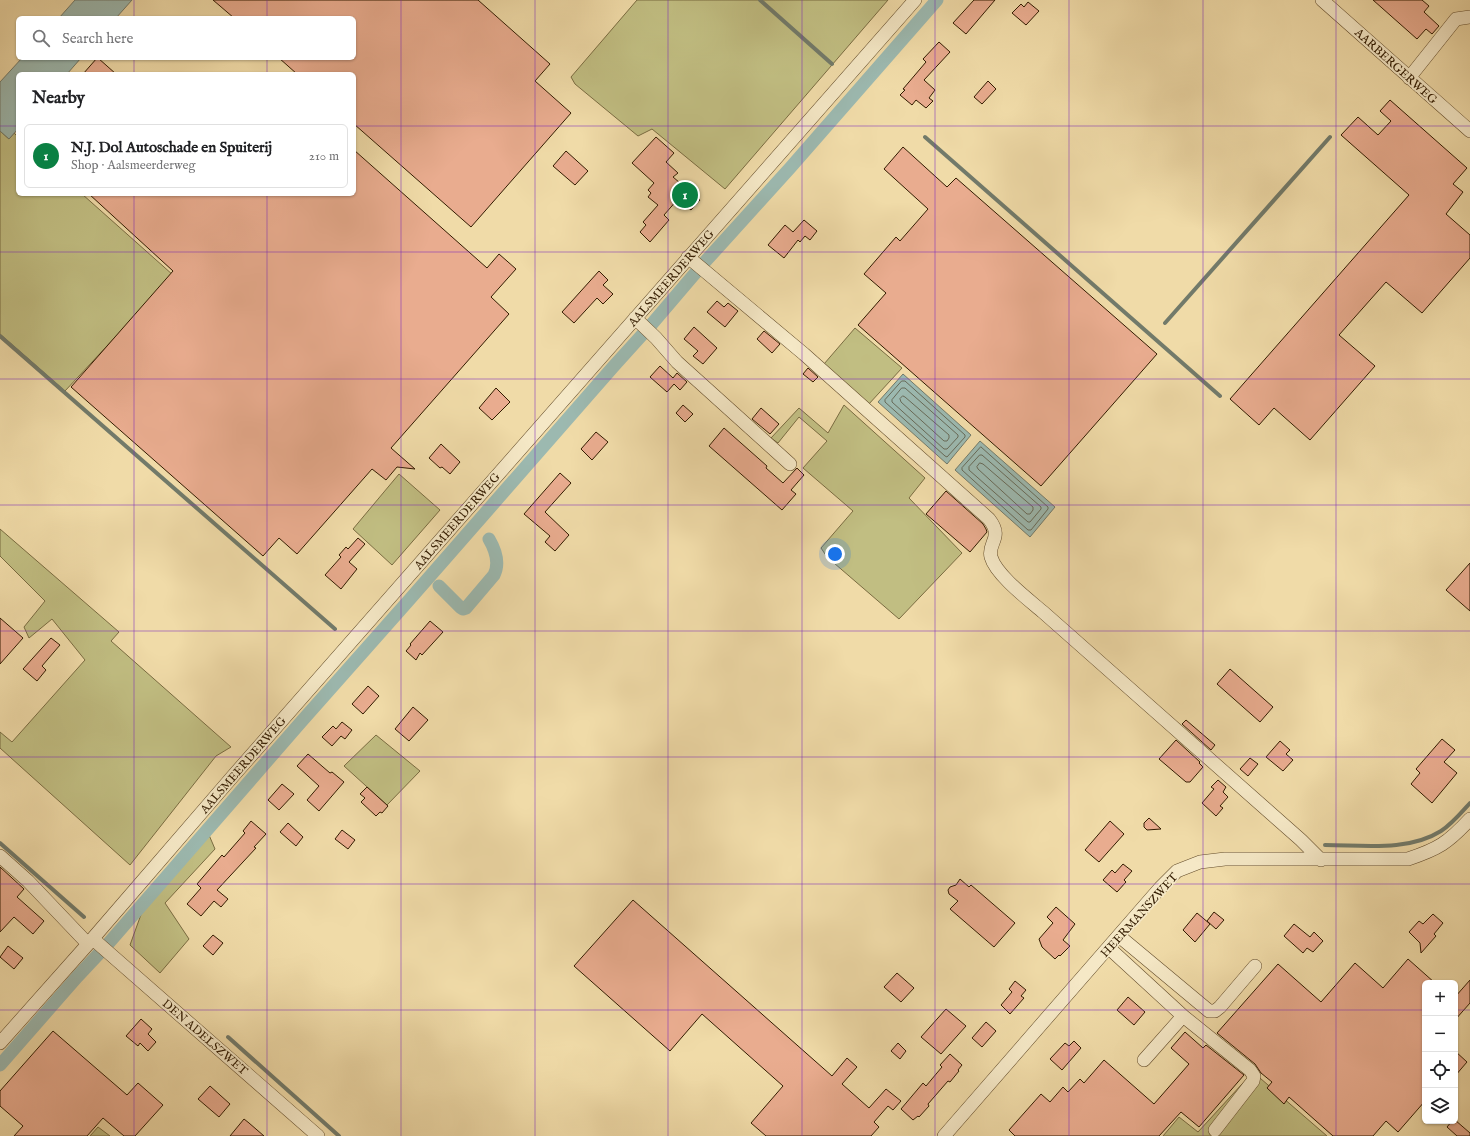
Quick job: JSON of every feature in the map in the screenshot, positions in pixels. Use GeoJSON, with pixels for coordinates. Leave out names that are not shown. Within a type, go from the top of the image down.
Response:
{"type":"FeatureCollection","features":[{"type":"Feature","properties":{"kind":"street","name":"AALSMEERDERWEG"},"geometry":{"type":"LineString","coordinates":[[0,1043],[98,946],[229,781],[643,326],[691,260],[915,0]]}},
{"type":"Feature","properties":{"kind":"street","name":"AARBERGERWEG"},"geometry":{"type":"LineString","coordinates":[[1322,0],[1470,132]]}},
{"type":"Feature","properties":{"kind":"street"},"geometry":{"type":"LineString","coordinates":[[1409,78],[1456,19],[1470,17]]}},
{"type":"Feature","properties":{"kind":"street"},"geometry":{"type":"LineString","coordinates":[[691,260],[804,354],[989,519],[996,531],[991,558],[994,565],[1003,575],[1301,840],[1321,860]]}},
{"type":"Feature","properties":{"kind":"street"},"geometry":{"type":"LineString","coordinates":[[643,326],[677,362],[790,464]]}},
{"type":"Feature","properties":{"kind":"street","name":"HEERMANSZWET"},"geometry":{"type":"LineString","coordinates":[[944,1136],[1160,888],[1177,871],[1200,862],[1225,859],[1408,859],[1443,845],[1455,836],[1470,819]]}},
{"type":"Feature","properties":{"kind":"street","name":"DEN ADELSZWET"},"geometry":{"type":"LineString","coordinates":[[0,856],[98,946],[318,1136]]}},
{"type":"Feature","properties":{"kind":"street"},"geometry":{"type":"LineString","coordinates":[[1119,936],[1209,1011],[1215,1011],[1220,1007],[1255,966]]}},
{"type":"Feature","properties":{"kind":"street"},"geometry":{"type":"LineString","coordinates":[[1109,948],[1184,1016],[1250,1070],[1254,1076],[1253,1081],[1215,1130]]}},
{"type":"Feature","properties":{"kind":"street"},"geometry":{"type":"LineString","coordinates":[[1144,1060],[1184,1016]]}},
{"type":"Feature","properties":{"kind":"shaded area"},"geometry":{"type":"Polygon","coordinates":[[[637,0],[888,0],[725,189],[652,129],[638,136],[575,84],[571,77],[637,0]]]}},
{"type":"Feature","properties":{"kind":"shaded area"},"geometry":{"type":"Polygon","coordinates":[[[0,131],[9,139],[14,133],[16,135],[16,196],[84,196],[173,275],[65,391],[0,334],[0,131]]]}},
{"type":"Feature","properties":{"kind":"shaded area"},"geometry":{"type":"Polygon","coordinates":[[[855,328],[902,368],[868,405],[824,364],[855,328]]]}},
{"type":"Feature","properties":{"kind":"shaded area"},"geometry":{"type":"Polygon","coordinates":[[[844,405],[925,478],[909,498],[962,553],[899,619],[827,557],[821,548],[853,511],[803,468],[827,441],[799,417],[778,443],[771,438],[799,408],[828,433],[844,405]]]}},
{"type":"Feature","properties":{"kind":"shaded area"},"geometry":{"type":"Polygon","coordinates":[[[399,474],[440,510],[392,565],[353,529],[399,474]]]}},
{"type":"Feature","properties":{"kind":"shaded area"},"geometry":{"type":"Polygon","coordinates":[[[0,529],[119,632],[111,641],[231,747],[216,756],[130,865],[0,748],[0,732],[12,742],[85,660],[52,619],[29,638],[24,627],[45,601],[0,556],[0,529]]]}},
{"type":"Feature","properties":{"kind":"shaded area"},"geometry":{"type":"Polygon","coordinates":[[[376,735],[420,771],[387,805],[344,766],[376,735]]]}},
{"type":"Feature","properties":{"kind":"shaded area"},"geometry":{"type":"Polygon","coordinates":[[[209,835],[215,849],[165,903],[189,939],[160,973],[130,945],[143,909],[209,835]]]}},
{"type":"Feature","properties":{"kind":"shaded area"},"geometry":{"type":"Polygon","coordinates":[[[1253,1072],[1327,1136],[1163,1136],[1179,1117],[1198,1132],[1253,1072]]]}},
{"type":"Feature","properties":{"kind":"shaded area"},"geometry":{"type":"Polygon","coordinates":[[[98,1127],[110,1136],[90,1136],[98,1127]]]}},
{"type":"Feature","properties":{"kind":"water"},"geometry":{"type":"Polygon","coordinates":[[[75,0],[132,0],[118,16],[61,16],[75,0]]]}},
{"type":"Feature","properties":{"kind":"water"},"geometry":{"type":"Polygon","coordinates":[[[20,60],[79,60],[69,72],[16,72],[16,131],[9,139],[0,131],[0,82],[20,60]]]}},
{"type":"Feature","properties":{"kind":"water"},"geometry":{"type":"Polygon","coordinates":[[[903,374],[971,435],[947,464],[878,402],[903,374]]]}},
{"type":"Feature","properties":{"kind":"water"},"geometry":{"type":"Polygon","coordinates":[[[980,441],[1055,507],[1030,537],[955,470],[980,441]]]}},
{"type":"Feature","properties":{"kind":"building"},"geometry":{"type":"Polygon","coordinates":[[[213,0],[478,0],[550,64],[535,81],[571,113],[471,227],[356,126],[356,72],[295,72],[281,60],[356,60],[356,16],[232,16],[213,0]]]}},
{"type":"Feature","properties":{"kind":"building"},"geometry":{"type":"Polygon","coordinates":[[[974,0],[995,0],[966,34],[953,23],[974,0]]]}},
{"type":"Feature","properties":{"kind":"building"},"geometry":{"type":"Polygon","coordinates":[[[1373,0],[1422,0],[1429,6],[1424,12],[1439,26],[1432,34],[1426,29],[1417,39],[1373,0]]]}},
{"type":"Feature","properties":{"kind":"building"},"geometry":{"type":"Polygon","coordinates":[[[1028,2],[1039,11],[1026,25],[1012,13],[1021,4],[1024,7],[1028,2]]]}},
{"type":"Feature","properties":{"kind":"building"},"geometry":{"type":"Polygon","coordinates":[[[939,42],[950,52],[924,80],[935,90],[929,98],[933,101],[926,108],[916,100],[912,105],[900,95],[905,90],[903,89],[926,62],[923,59],[939,42]]]}},
{"type":"Feature","properties":{"kind":"building"},"geometry":{"type":"Polygon","coordinates":[[[95,60],[100,60],[114,72],[85,72],[95,60]]]}},
{"type":"Feature","properties":{"kind":"building"},"geometry":{"type":"Polygon","coordinates":[[[988,81],[996,89],[982,104],[974,97],[988,81]]]}},
{"type":"Feature","properties":{"kind":"building"},"geometry":{"type":"Polygon","coordinates":[[[1390,100],[1467,168],[1453,184],[1463,192],[1446,214],[1470,235],[1470,258],[1422,313],[1386,282],[1339,335],[1375,366],[1310,440],[1274,408],[1259,425],[1230,399],[1409,195],[1341,135],[1358,117],[1378,135],[1391,121],[1380,111],[1390,100]]]}},
{"type":"Feature","properties":{"kind":"building"},"geometry":{"type":"Polygon","coordinates":[[[656,137],[674,153],[666,162],[678,173],[673,177],[700,200],[691,210],[678,199],[664,215],[669,220],[650,242],[640,232],[646,225],[643,222],[658,205],[648,197],[651,193],[648,190],[654,183],[632,163],[656,137]]]}},
{"type":"Feature","properties":{"kind":"building"},"geometry":{"type":"Polygon","coordinates":[[[903,147],[947,187],[956,178],[1157,354],[1041,486],[858,325],[886,293],[864,274],[896,237],[900,241],[928,209],[884,169],[903,147]]]}},
{"type":"Feature","properties":{"kind":"building"},"geometry":{"type":"Polygon","coordinates":[[[566,151],[588,171],[575,185],[553,166],[566,151]]]}},
{"type":"Feature","properties":{"kind":"building"},"geometry":{"type":"Polygon","coordinates":[[[356,152],[487,268],[499,254],[516,269],[491,297],[509,314],[391,448],[415,469],[397,467],[386,480],[372,469],[297,554],[279,538],[263,556],[71,387],[173,271],[91,196],[356,196],[356,152]]]}},
{"type":"Feature","properties":{"kind":"building"},"geometry":{"type":"Polygon","coordinates":[[[804,220],[817,231],[810,240],[805,236],[800,242],[798,240],[784,258],[768,245],[785,225],[793,232],[804,220]]]}},
{"type":"Feature","properties":{"kind":"building"},"geometry":{"type":"Polygon","coordinates":[[[599,271],[608,280],[603,285],[613,294],[603,304],[597,298],[574,323],[562,312],[599,271]]]}},
{"type":"Feature","properties":{"kind":"building"},"geometry":{"type":"Polygon","coordinates":[[[717,301],[724,307],[728,303],[738,311],[725,327],[707,312],[717,301]]]}},
{"type":"Feature","properties":{"kind":"building"},"geometry":{"type":"Polygon","coordinates":[[[694,327],[717,348],[703,364],[693,356],[698,351],[684,339],[694,327]]]}},
{"type":"Feature","properties":{"kind":"building"},"geometry":{"type":"Polygon","coordinates":[[[764,331],[780,344],[772,353],[757,339],[764,331]]]}},
{"type":"Feature","properties":{"kind":"building"},"geometry":{"type":"Polygon","coordinates":[[[660,366],[673,378],[677,373],[687,382],[680,390],[674,384],[667,392],[650,377],[660,366]]]}},
{"type":"Feature","properties":{"kind":"building"},"geometry":{"type":"Polygon","coordinates":[[[808,368],[818,377],[813,382],[803,374],[808,368]]]}},
{"type":"Feature","properties":{"kind":"building"},"geometry":{"type":"Polygon","coordinates":[[[496,388],[510,402],[492,420],[479,408],[496,388]]]}},
{"type":"Feature","properties":{"kind":"building"},"geometry":{"type":"Polygon","coordinates":[[[683,405],[693,414],[685,422],[676,413],[683,405]]]}},
{"type":"Feature","properties":{"kind":"building"},"geometry":{"type":"Polygon","coordinates":[[[761,408],[779,424],[770,434],[752,419],[761,408]]]}},
{"type":"Feature","properties":{"kind":"building"},"geometry":{"type":"Polygon","coordinates":[[[724,428],[767,466],[766,468],[783,483],[797,468],[804,475],[791,490],[796,494],[782,510],[709,446],[724,428]]]}},
{"type":"Feature","properties":{"kind":"building"},"geometry":{"type":"Polygon","coordinates":[[[596,432],[608,442],[592,460],[581,449],[596,432]]]}},
{"type":"Feature","properties":{"kind":"building"},"geometry":{"type":"Polygon","coordinates":[[[441,444],[460,462],[450,474],[442,467],[440,468],[429,458],[441,444]]]}},
{"type":"Feature","properties":{"kind":"building"},"geometry":{"type":"Polygon","coordinates":[[[560,473],[571,483],[545,512],[569,535],[555,551],[545,542],[550,536],[524,514],[560,473]]]}},
{"type":"Feature","properties":{"kind":"building"},"geometry":{"type":"Polygon","coordinates":[[[946,491],[983,524],[986,529],[987,532],[970,552],[926,514],[946,491]]]}},
{"type":"Feature","properties":{"kind":"building"},"geometry":{"type":"Polygon","coordinates":[[[358,538],[365,544],[349,562],[357,569],[341,589],[325,575],[341,557],[339,555],[346,547],[348,549],[358,538]]]}},
{"type":"Feature","properties":{"kind":"building"},"geometry":{"type":"Polygon","coordinates":[[[1470,563],[1470,611],[1446,590],[1470,563]]]}},
{"type":"Feature","properties":{"kind":"building"},"geometry":{"type":"Polygon","coordinates":[[[0,618],[23,638],[0,664],[0,618]]]}},
{"type":"Feature","properties":{"kind":"building"},"geometry":{"type":"Polygon","coordinates":[[[430,621],[443,632],[422,655],[420,653],[416,660],[406,651],[411,645],[410,644],[430,621]]]}},
{"type":"Feature","properties":{"kind":"building"},"geometry":{"type":"Polygon","coordinates":[[[51,638],[60,645],[42,666],[46,670],[37,681],[23,669],[51,638]]]}},
{"type":"Feature","properties":{"kind":"building"},"geometry":{"type":"Polygon","coordinates":[[[1230,669],[1273,707],[1260,722],[1217,684],[1230,669]]]}},
{"type":"Feature","properties":{"kind":"building"},"geometry":{"type":"Polygon","coordinates":[[[368,686],[379,696],[363,714],[352,704],[368,686]]]}},
{"type":"Feature","properties":{"kind":"building"},"geometry":{"type":"Polygon","coordinates":[[[413,707],[428,720],[409,741],[395,729],[413,707]]]}},
{"type":"Feature","properties":{"kind":"building"},"geometry":{"type":"Polygon","coordinates":[[[1186,720],[1215,745],[1211,750],[1182,724],[1186,720]]]}},
{"type":"Feature","properties":{"kind":"building"},"geometry":{"type":"Polygon","coordinates":[[[342,722],[352,730],[345,739],[341,736],[332,746],[322,737],[333,726],[336,729],[342,722]]]}},
{"type":"Feature","properties":{"kind":"building"},"geometry":{"type":"Polygon","coordinates":[[[1442,739],[1455,750],[1444,762],[1457,773],[1432,803],[1411,784],[1420,773],[1416,769],[1442,739]]]}},
{"type":"Feature","properties":{"kind":"building"},"geometry":{"type":"Polygon","coordinates":[[[1176,740],[1200,762],[1199,763],[1203,767],[1190,782],[1186,782],[1159,759],[1176,740]]]}},
{"type":"Feature","properties":{"kind":"building"},"geometry":{"type":"Polygon","coordinates":[[[1280,741],[1290,750],[1286,754],[1293,760],[1283,771],[1266,757],[1280,741]]]}},
{"type":"Feature","properties":{"kind":"building"},"geometry":{"type":"Polygon","coordinates":[[[308,754],[330,773],[332,772],[344,782],[319,811],[307,800],[319,786],[297,766],[308,754]]]}},
{"type":"Feature","properties":{"kind":"building"},"geometry":{"type":"Polygon","coordinates":[[[1250,758],[1258,764],[1248,776],[1240,769],[1250,758]]]}},
{"type":"Feature","properties":{"kind":"building"},"geometry":{"type":"Polygon","coordinates":[[[1218,780],[1226,787],[1223,792],[1228,797],[1220,806],[1223,808],[1216,816],[1202,803],[1214,789],[1211,787],[1218,780]]]}},
{"type":"Feature","properties":{"kind":"building"},"geometry":{"type":"Polygon","coordinates":[[[282,784],[294,794],[279,810],[268,800],[282,784]]]}},
{"type":"Feature","properties":{"kind":"building"},"geometry":{"type":"Polygon","coordinates":[[[367,787],[388,806],[382,813],[380,812],[376,816],[361,802],[365,798],[360,794],[367,787]]]}},
{"type":"Feature","properties":{"kind":"building"},"geometry":{"type":"Polygon","coordinates":[[[1149,818],[1161,829],[1147,830],[1144,827],[1144,823],[1149,818]]]}},
{"type":"Feature","properties":{"kind":"building"},"geometry":{"type":"Polygon","coordinates":[[[251,821],[266,834],[254,847],[256,848],[217,890],[228,899],[221,907],[214,901],[201,916],[187,904],[201,888],[197,884],[222,855],[224,857],[245,833],[243,831],[251,821]]]}},
{"type":"Feature","properties":{"kind":"building"},"geometry":{"type":"Polygon","coordinates":[[[1110,821],[1124,834],[1099,862],[1085,850],[1110,821]]]}},
{"type":"Feature","properties":{"kind":"building"},"geometry":{"type":"Polygon","coordinates":[[[288,823],[303,837],[296,846],[280,832],[288,823]]]}},
{"type":"Feature","properties":{"kind":"building"},"geometry":{"type":"Polygon","coordinates":[[[342,830],[355,840],[348,849],[335,839],[342,830]]]}},
{"type":"Feature","properties":{"kind":"building"},"geometry":{"type":"Polygon","coordinates":[[[1123,864],[1132,871],[1124,880],[1126,882],[1117,892],[1103,880],[1112,870],[1115,873],[1123,864]]]}},
{"type":"Feature","properties":{"kind":"building"},"geometry":{"type":"Polygon","coordinates":[[[0,867],[24,889],[17,897],[44,921],[33,934],[14,917],[0,932],[0,867]]]}},
{"type":"Feature","properties":{"kind":"building"},"geometry":{"type":"Polygon","coordinates":[[[960,879],[969,887],[971,885],[1015,923],[994,947],[950,909],[958,901],[949,894],[948,890],[950,887],[956,885],[960,879]]]}},
{"type":"Feature","properties":{"kind":"building"},"geometry":{"type":"Polygon","coordinates":[[[633,900],[832,1076],[847,1058],[857,1067],[842,1084],[869,1108],[886,1089],[901,1101],[893,1110],[888,1106],[874,1122],[879,1127],[871,1136],[766,1136],[751,1123],[783,1086],[702,1014],[670,1051],[574,966],[633,900]]]}},
{"type":"Feature","properties":{"kind":"building"},"geometry":{"type":"Polygon","coordinates":[[[1056,907],[1075,924],[1063,940],[1070,946],[1055,959],[1042,947],[1039,939],[1053,923],[1047,917],[1056,907]]]}},
{"type":"Feature","properties":{"kind":"building"},"geometry":{"type":"Polygon","coordinates":[[[1214,912],[1224,920],[1216,929],[1207,921],[1214,912]]]}},
{"type":"Feature","properties":{"kind":"building"},"geometry":{"type":"Polygon","coordinates":[[[1197,913],[1210,924],[1195,942],[1183,930],[1197,913]]]}},
{"type":"Feature","properties":{"kind":"building"},"geometry":{"type":"Polygon","coordinates":[[[1433,914],[1443,923],[1434,934],[1436,936],[1421,953],[1420,943],[1409,932],[1419,921],[1423,924],[1433,914]]]}},
{"type":"Feature","properties":{"kind":"building"},"geometry":{"type":"Polygon","coordinates":[[[1294,924],[1310,937],[1314,932],[1323,941],[1313,952],[1307,948],[1303,953],[1284,936],[1294,924]]]}},
{"type":"Feature","properties":{"kind":"building"},"geometry":{"type":"Polygon","coordinates":[[[213,935],[223,943],[213,955],[203,946],[213,935]]]}},
{"type":"Feature","properties":{"kind":"building"},"geometry":{"type":"Polygon","coordinates":[[[8,946],[23,958],[14,969],[0,957],[8,946]]]}},
{"type":"Feature","properties":{"kind":"building"},"geometry":{"type":"Polygon","coordinates":[[[1408,959],[1432,980],[1422,980],[1422,1104],[1398,1132],[1386,1121],[1373,1136],[1333,1136],[1289,1097],[1284,1104],[1267,1088],[1272,1082],[1261,1073],[1255,1064],[1217,1033],[1278,964],[1321,1002],[1355,963],[1383,988],[1408,959]]]}},
{"type":"Feature","properties":{"kind":"building"},"geometry":{"type":"Polygon","coordinates":[[[897,973],[914,988],[901,1002],[884,987],[897,973]]]}},
{"type":"Feature","properties":{"kind":"building"},"geometry":{"type":"Polygon","coordinates":[[[1470,980],[1470,1003],[1458,1017],[1458,1016],[1458,994],[1470,980]]]}},
{"type":"Feature","properties":{"kind":"building"},"geometry":{"type":"Polygon","coordinates":[[[1015,981],[1026,990],[1021,996],[1024,998],[1010,1014],[1001,1005],[1012,992],[1009,989],[1015,981]]]}},
{"type":"Feature","properties":{"kind":"building"},"geometry":{"type":"Polygon","coordinates":[[[1128,997],[1145,1012],[1134,1025],[1117,1010],[1128,997]]]}},
{"type":"Feature","properties":{"kind":"building"},"geometry":{"type":"Polygon","coordinates":[[[946,1009],[966,1026],[941,1054],[921,1037],[946,1009]]]}},
{"type":"Feature","properties":{"kind":"building"},"geometry":{"type":"Polygon","coordinates":[[[141,1019],[152,1029],[148,1034],[156,1042],[148,1051],[140,1043],[138,1046],[126,1036],[141,1019]]]}},
{"type":"Feature","properties":{"kind":"building"},"geometry":{"type":"Polygon","coordinates":[[[986,1022],[996,1031],[982,1047],[972,1038],[986,1022]]]}},
{"type":"Feature","properties":{"kind":"building"},"geometry":{"type":"Polygon","coordinates":[[[53,1031],[127,1095],[138,1083],[163,1105],[135,1136],[124,1136],[103,1118],[87,1136],[14,1136],[23,1126],[0,1106],[0,1091],[53,1031]]]}},
{"type":"Feature","properties":{"kind":"building"},"geometry":{"type":"Polygon","coordinates":[[[1185,1032],[1203,1048],[1206,1045],[1244,1075],[1199,1127],[1181,1112],[1159,1136],[1015,1136],[1009,1130],[1041,1094],[1050,1102],[1063,1087],[1068,1092],[1080,1079],[1084,1083],[1104,1060],[1154,1104],[1189,1064],[1171,1048],[1185,1032]]]}},
{"type":"Feature","properties":{"kind":"building"},"geometry":{"type":"Polygon","coordinates":[[[1074,1041],[1081,1048],[1062,1070],[1050,1059],[1065,1043],[1069,1046],[1074,1041]]]}},
{"type":"Feature","properties":{"kind":"building"},"geometry":{"type":"Polygon","coordinates":[[[898,1043],[906,1051],[900,1059],[891,1051],[898,1043]]]}},
{"type":"Feature","properties":{"kind":"building"},"geometry":{"type":"Polygon","coordinates":[[[950,1054],[962,1065],[958,1070],[959,1071],[928,1104],[929,1106],[919,1117],[918,1116],[913,1120],[901,1109],[923,1083],[926,1086],[942,1067],[940,1065],[950,1054]]]}},
{"type":"Feature","properties":{"kind":"building"},"geometry":{"type":"Polygon","coordinates":[[[1458,1054],[1467,1062],[1458,1072],[1458,1054]]]}},
{"type":"Feature","properties":{"kind":"building"},"geometry":{"type":"Polygon","coordinates":[[[210,1086],[230,1104],[219,1117],[198,1099],[210,1086]]]}},
{"type":"Feature","properties":{"kind":"building"},"geometry":{"type":"Polygon","coordinates":[[[244,1119],[249,1123],[264,1136],[230,1136],[244,1119]]]}},
{"type":"Feature","properties":{"kind":"building"},"geometry":{"type":"Polygon","coordinates":[[[1458,1123],[1470,1133],[1470,1136],[1457,1136],[1447,1127],[1450,1124],[1458,1124],[1458,1123]]]}},
{"type":"Feature","properties":{"kind":"waterway"},"geometry":{"type":"LineString","coordinates":[[760,0],[832,64]]}},
{"type":"Feature","properties":{"kind":"waterway"},"geometry":{"type":"LineString","coordinates":[[0,1065],[107,945],[703,264],[790,168],[937,0]]}},
{"type":"Feature","properties":{"kind":"waterway"},"geometry":{"type":"LineString","coordinates":[[925,137],[1220,396]]}},
{"type":"Feature","properties":{"kind":"waterway"},"geometry":{"type":"LineString","coordinates":[[1165,323],[1330,137]]}},
{"type":"Feature","properties":{"kind":"waterway"},"geometry":{"type":"LineString","coordinates":[[0,336],[335,629]]}},
{"type":"Feature","properties":{"kind":"waterway"},"geometry":{"type":"LineString","coordinates":[[439,586],[460,607],[463,609],[466,608],[494,575],[496,570],[497,562],[494,548],[489,539]]}},
{"type":"Feature","properties":{"kind":"waterway"},"geometry":{"type":"LineString","coordinates":[[1325,845],[1400,845],[1428,838],[1445,828],[1470,803]]}},
{"type":"Feature","properties":{"kind":"waterway"},"geometry":{"type":"LineString","coordinates":[[0,843],[84,917]]}},
{"type":"Feature","properties":{"kind":"waterway"},"geometry":{"type":"LineString","coordinates":[[228,1037],[339,1136]]}},
{"type":"Feature","properties":{"kind":"place","name":"N.J. Dol Autoschade en Spuiterij"},"geometry":{"type":"Point","coordinates":[685,195]}}]}
